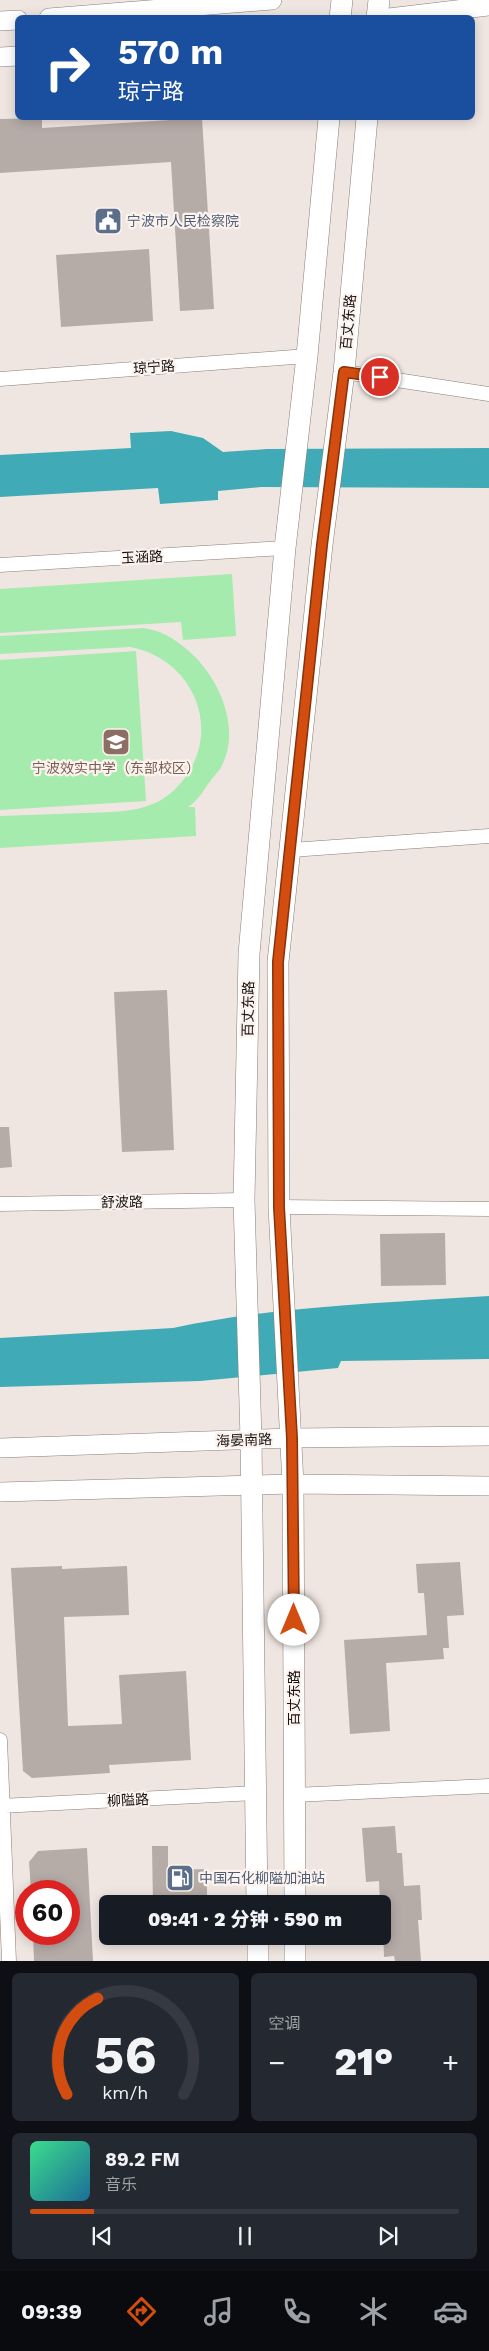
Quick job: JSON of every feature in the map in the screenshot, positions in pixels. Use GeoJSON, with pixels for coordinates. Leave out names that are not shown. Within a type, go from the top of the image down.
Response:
{"type":"FeatureCollection","features":[{"type":"Feature","properties":{"kind":"main road"},"geometry":{"type":"LineString","coordinates":[[86,15],[272,0]]}},
{"type":"Feature","properties":{"kind":"main road"},"geometry":{"type":"LineString","coordinates":[[340,15],[342,0]]}},
{"type":"Feature","properties":{"kind":"main road"},"geometry":{"type":"LineString","coordinates":[[377,15],[379,0]]}},
{"type":"Feature","properties":{"kind":"main road"},"geometry":{"type":"LineString","coordinates":[[414,15],[489,6]]}},
{"type":"Feature","properties":{"kind":"main road"},"geometry":{"type":"LineString","coordinates":[[0,21],[15,20]]}},
{"type":"Feature","properties":{"kind":"main road"},"geometry":{"type":"LineString","coordinates":[[0,58],[15,56]]}},
{"type":"Feature","properties":{"kind":"main road","name":"百丈东路"},"geometry":{"type":"LineString","coordinates":[[257,1895],[250,1486],[251,1439],[244,1200],[249,954],[285,548],[308,356],[329,120]]}},
{"type":"Feature","properties":{"kind":"main road","name":"百丈东路"},"geometry":{"type":"LineString","coordinates":[[295,1895],[293,1484],[279,1207],[278,962],[322,545],[344,372],[367,120]]}},
{"type":"Feature","properties":{"kind":"main road","name":"海晏南路"},"geometry":{"type":"LineString","coordinates":[[0,1448],[251,1439],[489,1436]]}},
{"type":"Feature","properties":{"kind":"main road"},"geometry":{"type":"LineString","coordinates":[[0,1492],[293,1484],[489,1486]]}},
{"type":"Feature","properties":{"kind":"main road"},"geometry":{"type":"LineString","coordinates":[[258,1945],[258,1961]]}},
{"type":"Feature","properties":{"kind":"main road"},"geometry":{"type":"LineString","coordinates":[[295,1945],[295,1961]]}},
{"type":"Feature","properties":{"kind":"street","name":"琼宁路"},"geometry":{"type":"LineString","coordinates":[[0,379],[308,356]]}},
{"type":"Feature","properties":{"kind":"street"},"geometry":{"type":"LineString","coordinates":[[344,372],[489,394]]}},
{"type":"Feature","properties":{"kind":"street","name":"玉涵路"},"geometry":{"type":"LineString","coordinates":[[0,565],[285,548]]}},
{"type":"Feature","properties":{"kind":"street"},"geometry":{"type":"LineString","coordinates":[[291,850],[489,836]]}},
{"type":"Feature","properties":{"kind":"street","name":"舒波路"},"geometry":{"type":"LineString","coordinates":[[0,1204],[244,1200]]}},
{"type":"Feature","properties":{"kind":"street"},"geometry":{"type":"LineString","coordinates":[[279,1207],[489,1209]]}},
{"type":"Feature","properties":{"kind":"street"},"geometry":{"type":"LineString","coordinates":[[0,1740],[1,1806],[9,1961]]}},
{"type":"Feature","properties":{"kind":"street"},"geometry":{"type":"LineString","coordinates":[[294,1795],[489,1786]]}},
{"type":"Feature","properties":{"kind":"street","name":"柳隘路"},"geometry":{"type":"LineString","coordinates":[[1,1806],[256,1792]]}},
{"type":"Feature","properties":{"kind":"green space"},"geometry":{"type":"Polygon","coordinates":[[[232,574],[236,636],[183,640],[181,622],[0,633],[0,589],[232,574]]]}},
{"type":"Feature","properties":{"kind":"green space"},"geometry":{"type":"Polygon","coordinates":[[[143,628],[155,630],[170,637],[196,658],[216,686],[228,719],[229,737],[227,753],[220,769],[199,797],[188,807],[195,807],[196,836],[0,848],[0,816],[111,812],[138,809],[163,799],[184,779],[195,759],[201,738],[200,718],[195,698],[185,680],[170,665],[152,654],[130,647],[0,654],[0,636],[143,628]]]}},
{"type":"Feature","properties":{"kind":"green space"},"geometry":{"type":"Polygon","coordinates":[[[136,651],[146,801],[0,810],[0,660],[136,651]]]}},
{"type":"Feature","properties":{"kind":"water"},"geometry":{"type":"Polygon","coordinates":[[[171,431],[203,438],[223,452],[267,449],[489,448],[489,488],[261,487],[218,491],[218,500],[160,504],[158,488],[0,497],[0,455],[131,448],[130,433],[171,431]]]}},
{"type":"Feature","properties":{"kind":"water"},"geometry":{"type":"Polygon","coordinates":[[[489,1296],[489,1359],[341,1361],[338,1368],[200,1381],[0,1387],[0,1338],[173,1328],[291,1310],[489,1296]]]}},
{"type":"Feature","properties":{"kind":"building"},"geometry":{"type":"Polygon","coordinates":[[[0,119],[42,120],[42,128],[170,120],[202,120],[214,309],[180,311],[171,162],[0,173],[0,119]]]}},
{"type":"Feature","properties":{"kind":"building"},"geometry":{"type":"Polygon","coordinates":[[[149,249],[153,321],[61,327],[56,255],[149,249]]]}},
{"type":"Feature","properties":{"kind":"building"},"geometry":{"type":"Polygon","coordinates":[[[167,990],[174,1150],[122,1152],[114,992],[167,990]]]}},
{"type":"Feature","properties":{"kind":"building"},"geometry":{"type":"Polygon","coordinates":[[[0,1127],[9,1127],[12,1167],[0,1168],[0,1127]]]}},
{"type":"Feature","properties":{"kind":"building"},"geometry":{"type":"Polygon","coordinates":[[[445,1233],[446,1285],[381,1286],[380,1234],[445,1233]]]}},
{"type":"Feature","properties":{"kind":"building"},"geometry":{"type":"Polygon","coordinates":[[[460,1562],[464,1615],[447,1616],[449,1648],[443,1648],[444,1659],[386,1663],[390,1731],[350,1734],[344,1640],[427,1635],[424,1593],[418,1593],[416,1564],[460,1562]]]}},
{"type":"Feature","properties":{"kind":"building"},"geometry":{"type":"Polygon","coordinates":[[[62,1566],[62,1569],[127,1566],[129,1615],[64,1617],[68,1726],[122,1724],[119,1675],[186,1671],[191,1760],[109,1765],[110,1773],[32,1778],[23,1771],[11,1568],[62,1566]]]}},
{"type":"Feature","properties":{"kind":"building"},"geometry":{"type":"Polygon","coordinates":[[[395,1826],[397,1853],[402,1853],[404,1886],[420,1885],[422,1920],[418,1920],[421,1961],[395,1961],[394,1956],[384,1957],[384,1945],[391,1945],[391,1895],[380,1895],[379,1881],[366,1882],[362,1828],[395,1826]]]}},
{"type":"Feature","properties":{"kind":"building"},"geometry":{"type":"Polygon","coordinates":[[[152,1846],[168,1846],[168,1870],[207,1869],[207,1895],[153,1895],[152,1846]]]}},
{"type":"Feature","properties":{"kind":"building"},"geometry":{"type":"Polygon","coordinates":[[[87,1848],[93,1961],[34,1961],[33,1945],[80,1945],[80,1880],[30,1880],[29,1862],[38,1851],[87,1848]]]}},
{"type":"Feature","properties":{"kind":"place","name":"宁波市人民检察院"},"geometry":{"type":"Point","coordinates":[108,221]}},
{"type":"Feature","properties":{"kind":"place","name":"宁波效实中学（东部校区）"},"geometry":{"type":"Point","coordinates":[116,742]}},
{"type":"Feature","properties":{"kind":"place","name":"中国石化柳隘加油站"},"geometry":{"type":"Point","coordinates":[180,1878]}},
{"type":"Feature","properties":{"kind":"route"},"geometry":{"type":"LineString","coordinates":[[294,1620],[292,1438],[279,1207],[278,962],[322,545],[344,372],[380,377]]}}]}
